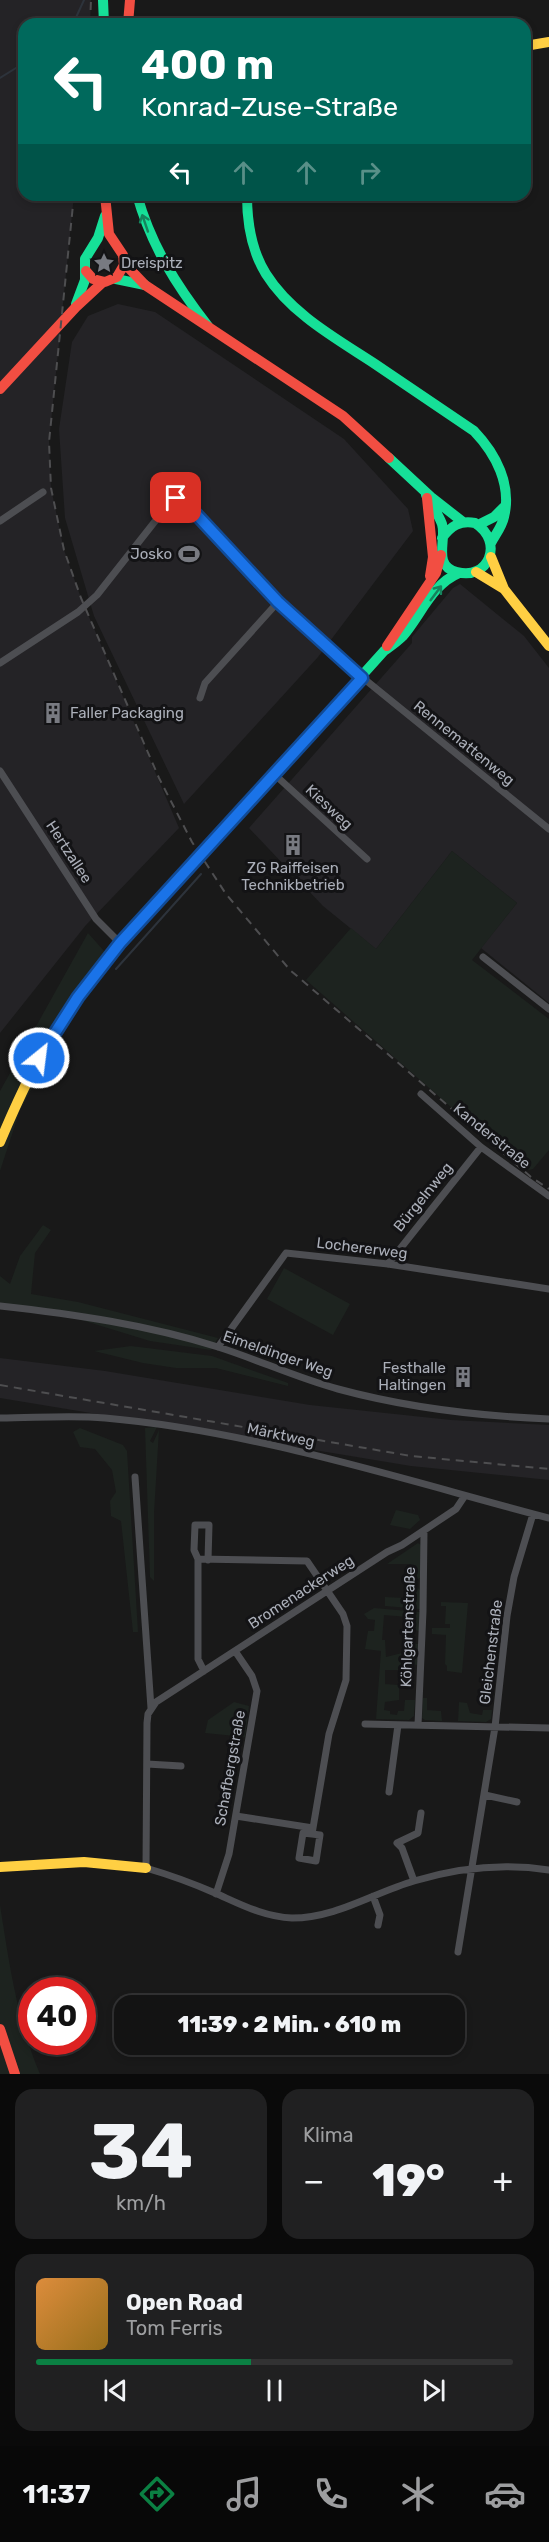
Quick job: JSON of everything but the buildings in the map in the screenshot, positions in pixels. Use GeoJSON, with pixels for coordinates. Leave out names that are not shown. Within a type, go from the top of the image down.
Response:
{"type":"FeatureCollection","features":[{"type":"Feature","properties":{"kind":"main road"},"geometry":{"type":"LineString","coordinates":[[103,0],[104,18]]}},
{"type":"Feature","properties":{"kind":"main road"},"geometry":{"type":"LineString","coordinates":[[128,18],[130,0]]}},
{"type":"Feature","properties":{"kind":"main road"},"geometry":{"type":"LineString","coordinates":[[531,45],[549,42]]}},
{"type":"Feature","properties":{"kind":"main road"},"geometry":{"type":"LineString","coordinates":[[105,201],[105,215],[115,246],[123,255],[122,272],[116,279]]}},
{"type":"Feature","properties":{"kind":"main road"},"geometry":{"type":"LineString","coordinates":[[139,201],[145,223],[170,277],[208,326]]}},
{"type":"Feature","properties":{"kind":"main road"},"geometry":{"type":"LineString","coordinates":[[248,201],[247,218],[253,245],[266,274],[281,294],[343,343],[474,431],[485,442],[500,468],[505,490],[504,516],[491,543]]}},
{"type":"Feature","properties":{"kind":"main road"},"geometry":{"type":"LineString","coordinates":[[76,305],[86,280],[85,259],[94,246],[105,215]]}},
{"type":"Feature","properties":{"kind":"main road"},"geometry":{"type":"LineString","coordinates":[[94,246],[104,243],[115,246]]}},
{"type":"Feature","properties":{"kind":"main road"},"geometry":{"type":"LineString","coordinates":[[124,263],[146,285],[343,416],[374,441],[425,494],[463,522],[478,525],[488,533],[491,557],[504,590],[549,646]]}},
{"type":"Feature","properties":{"kind":"main road"},"geometry":{"type":"LineString","coordinates":[[86,271],[95,280],[103,282],[116,279],[146,285]]}},
{"type":"Feature","properties":{"kind":"main road"},"geometry":{"type":"LineString","coordinates":[[0,389],[46,343],[76,305],[103,282]]}},
{"type":"Feature","properties":{"kind":"main road"},"geometry":{"type":"LineString","coordinates":[[0,1142],[21,1094],[55,1030],[120,943],[384,651],[440,565],[443,528],[425,494]]}},
{"type":"Feature","properties":{"kind":"main road"},"geometry":{"type":"LineString","coordinates":[[425,494],[433,557],[428,582]]}},
{"type":"Feature","properties":{"kind":"main road"},"geometry":{"type":"LineString","coordinates":[[478,525],[494,517],[504,507]]}},
{"type":"Feature","properties":{"kind":"main road"},"geometry":{"type":"LineString","coordinates":[[442,538],[450,528],[463,522]]}},
{"type":"Feature","properties":{"kind":"main road"},"geometry":{"type":"LineString","coordinates":[[441,555],[447,565],[459,573]]}},
{"type":"Feature","properties":{"kind":"main road"},"geometry":{"type":"LineString","coordinates":[[384,651],[403,636],[444,582],[453,574],[476,572],[491,557]]}},
{"type":"Feature","properties":{"kind":"main road"},"geometry":{"type":"LineString","coordinates":[[476,572],[504,590]]}},
{"type":"Feature","properties":{"kind":"main road"},"geometry":{"type":"LineString","coordinates":[[0,1867],[84,1862],[146,1868]]}},
{"type":"Feature","properties":{"kind":"main road"},"geometry":{"type":"LineString","coordinates":[[0,2029],[15,2074]]}},
{"type":"Feature","properties":{"kind":"street"},"geometry":{"type":"LineString","coordinates":[[0,521],[43,492]]}},
{"type":"Feature","properties":{"kind":"street","name":"Rennemattenweg"},"geometry":{"type":"LineString","coordinates":[[0,663],[78,612],[97,596],[171,501],[176,498],[182,499],[278,602],[362,678],[549,829]]}},
{"type":"Feature","properties":{"kind":"street"},"geometry":{"type":"LineString","coordinates":[[200,698],[205,683],[278,602]]}},
{"type":"Feature","properties":{"kind":"street","name":"Hertzallee"},"geometry":{"type":"LineString","coordinates":[[0,771],[96,919],[120,943]]}},
{"type":"Feature","properties":{"kind":"street","name":"Kiesweg"},"geometry":{"type":"LineString","coordinates":[[274,774],[367,860]]}},
{"type":"Feature","properties":{"kind":"street"},"geometry":{"type":"LineString","coordinates":[[483,957],[549,1009]]}},
{"type":"Feature","properties":{"kind":"street","name":"Kanderstraße"},"geometry":{"type":"LineString","coordinates":[[421,1094],[481,1147],[549,1196]]}},
{"type":"Feature","properties":{"kind":"street","name":"Bürgelnweg"},"geometry":{"type":"LineString","coordinates":[[388,1264],[481,1147]]}},
{"type":"Feature","properties":{"kind":"street","name":"Lochererweg"},"geometry":{"type":"LineString","coordinates":[[218,1347],[286,1252],[388,1264],[549,1289]]}},
{"type":"Feature","properties":{"kind":"street","name":"Eimeldinger Weg"},"geometry":{"type":"LineString","coordinates":[[0,1306],[138,1328],[218,1347],[316,1383],[398,1404],[434,1410],[549,1419]]}},
{"type":"Feature","properties":{"kind":"street","name":"Märktweg"},"geometry":{"type":"LineString","coordinates":[[0,1418],[102,1418],[208,1432],[334,1461],[549,1518]]}},
{"type":"Feature","properties":{"kind":"street"},"geometry":{"type":"LineString","coordinates":[[135,1478],[151,1708],[147,1723],[146,1868],[177,1877],[270,1916],[292,1918],[318,1916],[414,1881],[471,1868],[549,1870]]}},
{"type":"Feature","properties":{"kind":"street","name":"Bromenackerweg"},"geometry":{"type":"LineString","coordinates":[[151,1708],[156,1702],[327,1591],[424,1531],[456,1509],[464,1497]]}},
{"type":"Feature","properties":{"kind":"street","name":"Gleichenstraße"},"geometry":{"type":"LineString","coordinates":[[458,1952],[495,1727],[507,1616],[514,1577],[533,1514]]}},
{"type":"Feature","properties":{"kind":"street"},"geometry":{"type":"LineString","coordinates":[[204,1671],[198,1659],[198,1559],[194,1550],[195,1525],[209,1525],[208,1560]]}},
{"type":"Feature","properties":{"kind":"street","name":"Köhlgartenstraße"},"geometry":{"type":"LineString","coordinates":[[418,1725],[424,1531]]}},
{"type":"Feature","properties":{"kind":"street"},"geometry":{"type":"LineString","coordinates":[[198,1559],[307,1561],[347,1623],[346,1680],[329,1734],[313,1831]]}},
{"type":"Feature","properties":{"kind":"street","name":"Schafbergstraße"},"geometry":{"type":"LineString","coordinates":[[216,1894],[229,1854],[257,1691],[252,1676],[235,1651]]}},
{"type":"Feature","properties":{"kind":"street"},"geometry":{"type":"LineString","coordinates":[[365,1724],[549,1728]]}},
{"type":"Feature","properties":{"kind":"street"},"geometry":{"type":"LineString","coordinates":[[389,1792],[398,1725]]}},
{"type":"Feature","properties":{"kind":"street"},"geometry":{"type":"LineString","coordinates":[[147,1764],[181,1766]]}},
{"type":"Feature","properties":{"kind":"street"},"geometry":{"type":"LineString","coordinates":[[485,1795],[517,1802]]}},
{"type":"Feature","properties":{"kind":"street"},"geometry":{"type":"LineString","coordinates":[[414,1881],[402,1848],[397,1844],[418,1833],[421,1814]]}},
{"type":"Feature","properties":{"kind":"street"},"geometry":{"type":"LineString","coordinates":[[236,1816],[313,1831],[320,1835],[316,1861],[299,1858],[303,1833],[313,1831]]}},
{"type":"Feature","properties":{"kind":"street"},"geometry":{"type":"LineString","coordinates":[[373,1896],[380,1915],[378,1925]]}},
{"type":"Feature","properties":{"kind":"shaded area"},"geometry":{"type":"Polygon","coordinates":[[[0,0],[91,0],[90,18],[18,18],[18,201],[73,201],[49,442],[51,488],[64,550],[81,598],[179,828],[86,925],[0,1033],[0,0]]]}},
{"type":"Feature","properties":{"kind":"shaded area"},"geometry":{"type":"Polygon","coordinates":[[[118,304],[155,312],[344,439],[408,509],[413,531],[318,657],[184,804],[94,616],[65,518],[59,429],[72,342],[88,316],[118,304]]]}},
{"type":"Feature","properties":{"kind":"shaded area"},"geometry":{"type":"Polygon","coordinates":[[[460,584],[524,636],[549,668],[549,1003],[481,948],[517,903],[452,851],[376,949],[323,906],[249,828],[412,643],[412,637],[453,588],[460,584]]]}},
{"type":"Feature","properties":{"kind":"shaded area"},"geometry":{"type":"Polygon","coordinates":[[[452,851],[517,903],[472,960],[549,1019],[549,1150],[533,1169],[529,1170],[468,1122],[306,980],[351,928],[376,949],[452,851]]]}},
{"type":"Feature","properties":{"kind":"shaded area"},"geometry":{"type":"Polygon","coordinates":[[[88,933],[112,960],[66,1026],[20,1110],[0,1171],[0,1091],[88,933]]]}},
{"type":"Feature","properties":{"kind":"shaded area"},"geometry":{"type":"Polygon","coordinates":[[[43,1225],[51,1230],[35,1253],[31,1294],[78,1302],[218,1338],[211,1350],[150,1341],[75,1318],[0,1306],[0,1276],[10,1284],[20,1256],[43,1225]]]}},
{"type":"Feature","properties":{"kind":"shaded area"},"geometry":{"type":"Polygon","coordinates":[[[284,1268],[350,1304],[333,1335],[267,1299],[284,1268]]]}},
{"type":"Feature","properties":{"kind":"shaded area"},"geometry":{"type":"Polygon","coordinates":[[[131,1346],[212,1356],[288,1383],[288,1386],[216,1368],[176,1368],[143,1363],[94,1351],[131,1346]]]}},
{"type":"Feature","properties":{"kind":"shaded area"},"geometry":{"type":"Polygon","coordinates":[[[0,1358],[105,1371],[310,1405],[451,1420],[549,1425],[549,1480],[411,1466],[0,1398],[0,1358]]]}},
{"type":"Feature","properties":{"kind":"shaded area"},"geometry":{"type":"Polygon","coordinates":[[[157,1427],[150,1441],[153,1443],[159,1430],[154,1513],[154,1581],[150,1577],[145,1428],[157,1427]]]}},
{"type":"Feature","properties":{"kind":"shaded area"},"geometry":{"type":"Polygon","coordinates":[[[80,1428],[123,1445],[127,1451],[138,1632],[133,1632],[121,1521],[111,1516],[110,1501],[116,1492],[112,1470],[95,1449],[80,1447],[73,1432],[80,1428]]]}},
{"type":"Feature","properties":{"kind":"shaded area"},"geometry":{"type":"Polygon","coordinates":[[[396,1510],[418,1515],[420,1520],[410,1529],[390,1525],[396,1510]]]}},
{"type":"Feature","properties":{"kind":"shaded area"},"geometry":{"type":"Polygon","coordinates":[[[418,1543],[422,1546],[421,1577],[418,1579],[410,1576],[411,1564],[387,1564],[418,1543]]]}},
{"type":"Feature","properties":{"kind":"shaded area"},"geometry":{"type":"Polygon","coordinates":[[[405,1587],[417,1587],[420,1590],[420,1609],[385,1606],[385,1597],[404,1598],[405,1587]]]}},
{"type":"Feature","properties":{"kind":"shaded area"},"geometry":{"type":"Polygon","coordinates":[[[441,1602],[468,1603],[462,1673],[447,1671],[445,1664],[446,1635],[432,1634],[432,1628],[450,1628],[450,1624],[445,1624],[446,1606],[441,1606],[441,1602]]]}},
{"type":"Feature","properties":{"kind":"shaded area"},"geometry":{"type":"Polygon","coordinates":[[[374,1608],[420,1612],[419,1631],[410,1629],[409,1617],[384,1615],[382,1640],[385,1640],[386,1657],[402,1653],[402,1643],[418,1644],[417,1665],[407,1664],[407,1661],[402,1660],[401,1670],[385,1670],[385,1684],[399,1685],[399,1700],[385,1702],[384,1710],[397,1715],[398,1711],[404,1711],[405,1700],[415,1700],[414,1716],[409,1720],[376,1719],[381,1651],[365,1649],[368,1631],[374,1631],[375,1620],[368,1619],[364,1614],[374,1608]]]}},
{"type":"Feature","properties":{"kind":"shaded area"},"geometry":{"type":"Polygon","coordinates":[[[423,1698],[427,1698],[427,1710],[441,1711],[442,1721],[422,1718],[423,1698]]]}},
{"type":"Feature","properties":{"kind":"shaded area"},"geometry":{"type":"Polygon","coordinates":[[[234,1702],[249,1706],[245,1737],[205,1733],[208,1720],[234,1702]]]}},
{"type":"Feature","properties":{"kind":"shaded area"},"geometry":{"type":"Polygon","coordinates":[[[459,1702],[467,1703],[470,1713],[482,1715],[483,1710],[492,1710],[491,1719],[486,1722],[458,1721],[459,1702]]]}},
{"type":"Feature","properties":{"kind":"shaded area"},"geometry":{"type":"Polygon","coordinates":[[[0,1905],[18,2002],[18,2055],[32,2055],[40,2074],[0,2074],[0,1905]]]}},
{"type":"Feature","properties":{"kind":"waterway"},"geometry":{"type":"LineString","coordinates":[[76,18],[84,0]]}},
{"type":"Feature","properties":{"kind":"waterway"},"geometry":{"type":"LineString","coordinates":[[0,78],[18,67]]}},
{"type":"Feature","properties":{"kind":"waterway"},"geometry":{"type":"LineString","coordinates":[[116,969],[201,874]]}},
{"type":"Feature","properties":{"kind":"railway"},"geometry":{"type":"LineString","coordinates":[[90,18],[91,0]]}},
{"type":"Feature","properties":{"kind":"railway"},"geometry":{"type":"LineString","coordinates":[[73,201],[49,442],[51,488],[64,550],[81,598],[159,778],[192,842],[226,894],[290,970],[531,1177],[549,1189]]}},
{"type":"Feature","properties":{"kind":"railway"},"geometry":{"type":"LineString","coordinates":[[0,1385],[411,1456],[549,1469]]}},
{"type":"Feature","properties":{"kind":"traffic: fast"},"geometry":{"type":"LineString","coordinates":[[103,0],[104,18]]}},
{"type":"Feature","properties":{"kind":"traffic: fast"},"geometry":{"type":"LineString","coordinates":[[139,201],[157,248],[185,295],[208,326]]}},
{"type":"Feature","properties":{"kind":"traffic: fast"},"geometry":{"type":"LineString","coordinates":[[247,201],[253,246],[266,274],[288,301],[316,325],[474,431],[482,440],[500,471],[506,493],[503,521],[491,543]]}},
{"type":"Feature","properties":{"kind":"traffic: fast"},"geometry":{"type":"LineString","coordinates":[[76,304],[85,280],[85,259],[98,238],[105,216]]}},
{"type":"Feature","properties":{"kind":"traffic: fast"},"geometry":{"type":"LineString","coordinates":[[116,279],[145,285]]}},
{"type":"Feature","properties":{"kind":"traffic: fast"},"geometry":{"type":"LineString","coordinates":[[389,458],[431,497],[463,522]]}},
{"type":"Feature","properties":{"kind":"traffic: fast"},"geometry":{"type":"LineString","coordinates":[[426,495],[442,524],[443,530],[443,537],[442,552],[449,569],[468,573],[477,571],[489,558],[491,549],[489,540],[484,531],[475,523],[465,522],[456,525],[449,530],[445,534],[442,538]]}},
{"type":"Feature","properties":{"kind":"traffic: fast"},"geometry":{"type":"LineString","coordinates":[[478,525],[494,517],[504,507]]}},
{"type":"Feature","properties":{"kind":"traffic: fast"},"geometry":{"type":"LineString","coordinates":[[152,909],[384,651],[403,636],[434,592],[459,573]]}},
{"type":"Feature","properties":{"kind":"traffic: slow"},"geometry":{"type":"LineString","coordinates":[[531,45],[549,42]]}},
{"type":"Feature","properties":{"kind":"traffic: slow"},"geometry":{"type":"LineString","coordinates":[[491,557],[504,589]]}},
{"type":"Feature","properties":{"kind":"traffic: slow"},"geometry":{"type":"LineString","coordinates":[[476,572],[504,589],[549,646]]}},
{"type":"Feature","properties":{"kind":"traffic: slow"},"geometry":{"type":"LineString","coordinates":[[0,1142],[32,1071],[66,1014],[101,967],[152,909]]}},
{"type":"Feature","properties":{"kind":"traffic: slow"},"geometry":{"type":"LineString","coordinates":[[0,1867],[84,1862],[146,1868]]}},
{"type":"Feature","properties":{"kind":"traffic: jam"},"geometry":{"type":"LineString","coordinates":[[128,18],[130,0]]}},
{"type":"Feature","properties":{"kind":"traffic: jam"},"geometry":{"type":"LineString","coordinates":[[86,271],[93,279],[105,282],[117,277],[124,265],[123,255],[109,234],[106,201]]}},
{"type":"Feature","properties":{"kind":"traffic: jam"},"geometry":{"type":"LineString","coordinates":[[124,263],[145,285],[343,416],[389,458]]}},
{"type":"Feature","properties":{"kind":"traffic: jam"},"geometry":{"type":"LineString","coordinates":[[0,389],[76,307],[103,282]]}},
{"type":"Feature","properties":{"kind":"traffic: jam"},"geometry":{"type":"LineString","coordinates":[[427,498],[433,557],[430,576]]}},
{"type":"Feature","properties":{"kind":"traffic: jam"},"geometry":{"type":"LineString","coordinates":[[387,646],[436,573],[441,555]]}},
{"type":"Feature","properties":{"kind":"traffic: jam"},"geometry":{"type":"LineString","coordinates":[[0,2029],[15,2074]]}},
{"type":"Feature","properties":{"kind":"place","name":"Dreispitz"},"geometry":{"type":"Point","coordinates":[104,263]}},
{"type":"Feature","properties":{"kind":"place","name":"Josko"},"geometry":{"type":"Point","coordinates":[189,554]}},
{"type":"Feature","properties":{"kind":"place","name":"Faller Packaging"},"geometry":{"type":"Point","coordinates":[53,713]}},
{"type":"Feature","properties":{"kind":"place","name":"ZG Raiffeisen Technikbetrieb"},"geometry":{"type":"Point","coordinates":[293,845]}},
{"type":"Feature","properties":{"kind":"place","name":"Festhalle Haltingen"},"geometry":{"type":"Point","coordinates":[463,1377]}},
{"type":"Feature","properties":{"kind":"route"},"geometry":{"type":"LineString","coordinates":[[39,1058],[78,997],[120,943],[362,678],[278,602],[182,499],[176,498]]}}]}
